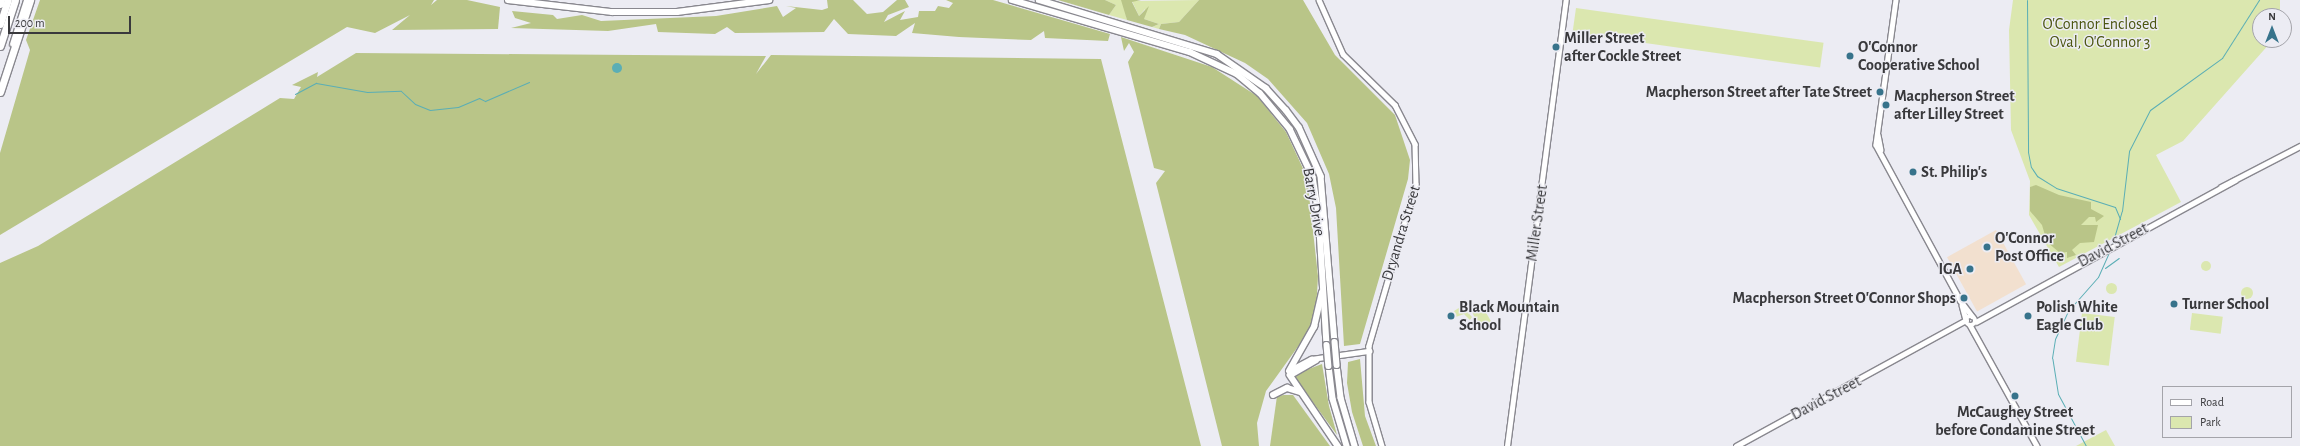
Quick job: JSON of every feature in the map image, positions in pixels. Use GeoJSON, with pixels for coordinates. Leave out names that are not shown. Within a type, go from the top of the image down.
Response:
{"type":"FeatureCollection","features":[{"type":"Feature","properties":{"kind":"highway"},"geometry":{"type":"LineString","coordinates":[[0,4],[1,0]]}},
{"type":"Feature","properties":{"kind":"highway"},"geometry":{"type":"LineString","coordinates":[[0,24],[8,0]]}},
{"type":"Feature","properties":{"kind":"highway"},"geometry":{"type":"LineString","coordinates":[[0,46],[15,0]]}},
{"type":"Feature","properties":{"kind":"highway"},"geometry":{"type":"LineString","coordinates":[[16,30],[26,0]]}},
{"type":"Feature","properties":{"kind":"highway"},"geometry":{"type":"LineString","coordinates":[[0,92],[30,0]]}},
{"type":"Feature","properties":{"kind":"main road"},"geometry":{"type":"LineString","coordinates":[[508,0],[620,12],[677,12],[769,0]]}},
{"type":"Feature","properties":{"kind":"main road","name":"Barry Drive"},"geometry":{"type":"LineString","coordinates":[[1012,0],[1190,52],[1237,74],[1260,93],[1290,129],[1313,177],[1324,277],[1327,344],[1333,399],[1347,446]]}},
{"type":"Feature","properties":{"kind":"main road","name":"Barry Drive"},"geometry":{"type":"LineString","coordinates":[[1039,0],[1217,54],[1266,88],[1299,127],[1321,176],[1327,212],[1335,342],[1341,398],[1355,446]]}},
{"type":"Feature","properties":{"kind":"main road"},"geometry":{"type":"LineString","coordinates":[[1324,277],[1317,320],[1290,373],[1300,392],[1338,446]]}},
{"type":"Feature","properties":{"kind":"main road"},"geometry":{"type":"LineString","coordinates":[[1273,395],[1288,388],[1300,392]]}},
{"type":"Feature","properties":{"kind":"street","name":"Dryandra Street"},"geometry":{"type":"LineString","coordinates":[[1320,0],[1343,54],[1395,105],[1408,126],[1416,150],[1416,184],[1375,320],[1369,351],[1369,402],[1382,446]]}},
{"type":"Feature","properties":{"kind":"street","name":"Miller Street"},"geometry":{"type":"LineString","coordinates":[[1507,446],[1566,0]]}},
{"type":"Feature","properties":{"kind":"street"},"geometry":{"type":"LineString","coordinates":[[1896,0],[1878,135],[1882,156],[1962,303],[1974,319],[1979,337]]}},
{"type":"Feature","properties":{"kind":"street"},"geometry":{"type":"LineString","coordinates":[[0,80],[16,30]]}},
{"type":"Feature","properties":{"kind":"street","name":"David Street"},"geometry":{"type":"LineString","coordinates":[[1974,319],[2300,146]]}},
{"type":"Feature","properties":{"kind":"street"},"geometry":{"type":"LineString","coordinates":[[1962,303],[1968,323],[1979,337],[2037,446]]}},
{"type":"Feature","properties":{"kind":"street"},"geometry":{"type":"LineString","coordinates":[[1968,323],[1974,319]]}},
{"type":"Feature","properties":{"kind":"street"},"geometry":{"type":"LineString","coordinates":[[1968,323],[1974,319]]}},
{"type":"Feature","properties":{"kind":"street","name":"David Street"},"geometry":{"type":"LineString","coordinates":[[1736,446],[1968,323]]}},
{"type":"Feature","properties":{"kind":"street"},"geometry":{"type":"LineString","coordinates":[[1290,373],[1323,356],[1369,351]]}},
{"type":"Feature","properties":{"kind":"shaded area"},"geometry":{"type":"Polygon","coordinates":[[[1996,230],[2026,284],[1977,311],[1947,257],[1996,230]]]}},
{"type":"Feature","properties":{"kind":"green space"},"geometry":{"type":"Polygon","coordinates":[[[40,0],[434,0],[431,5],[437,0],[467,0],[500,7],[498,29],[392,30],[410,15],[375,33],[347,27],[0,235],[0,153],[30,50],[26,40],[40,0]]]}},
{"type":"Feature","properties":{"kind":"green space"},"geometry":{"type":"Polygon","coordinates":[[[827,0],[853,0],[867,14],[883,12],[897,0],[905,0],[909,7],[888,15],[884,22],[905,11],[900,20],[918,17],[919,11],[935,11],[938,6],[949,8],[953,3],[946,0],[993,0],[1110,34],[1108,41],[1045,38],[1044,31],[1031,40],[959,37],[912,33],[915,23],[896,36],[848,34],[834,19],[824,32],[735,33],[727,27],[715,34],[658,32],[656,24],[608,31],[511,28],[531,23],[515,18],[512,11],[553,15],[557,19],[582,15],[601,21],[716,16],[777,6],[783,17],[796,8],[786,6],[822,10],[828,8],[827,0]]]}},
{"type":"Feature","properties":{"kind":"green space"},"geometry":{"type":"Polygon","coordinates":[[[1058,0],[1105,0],[1116,5],[1109,15],[1058,0]]]}},
{"type":"Feature","properties":{"kind":"green space"},"geometry":{"type":"Polygon","coordinates":[[[1105,0],[1123,0],[1127,20],[1109,15],[1116,5],[1105,0]]]}},
{"type":"Feature","properties":{"kind":"green space"},"geometry":{"type":"Polygon","coordinates":[[[1121,0],[1141,0],[1132,2],[1139,16],[1149,6],[1144,19],[1159,24],[1152,27],[1127,20],[1121,0]]]}},
{"type":"Feature","properties":{"kind":"green space"},"geometry":{"type":"Polygon","coordinates":[[[1199,0],[1179,22],[1161,24],[1159,29],[1152,27],[1159,24],[1144,19],[1145,9],[1139,16],[1132,1],[1199,0]]]}},
{"type":"Feature","properties":{"kind":"green space"},"geometry":{"type":"Polygon","coordinates":[[[1199,0],[1303,0],[1335,55],[1395,115],[1410,160],[1408,179],[1360,344],[1344,346],[1336,208],[1329,174],[1307,123],[1268,79],[1245,63],[1185,35],[1159,29],[1161,24],[1179,22],[1199,0]]]}},
{"type":"Feature","properties":{"kind":"green space","name":"O'Connor Enclosed Oval, O'Connor 3"},"geometry":{"type":"Polygon","coordinates":[[[2013,0],[2280,0],[2280,8],[2252,8],[2252,48],[2266,48],[2183,141],[2156,155],[2181,202],[2059,267],[2029,215],[2030,181],[2011,130],[2009,30],[2013,0]]]}},
{"type":"Feature","properties":{"kind":"green space"},"geometry":{"type":"Polygon","coordinates":[[[1576,8],[1824,43],[1820,68],[1573,33],[1576,8]]]}},
{"type":"Feature","properties":{"kind":"green space"},"geometry":{"type":"Polygon","coordinates":[[[1121,37],[1212,67],[1257,96],[1286,132],[1307,177],[1318,276],[1316,311],[1307,334],[1266,391],[1257,423],[1259,446],[1222,446],[1156,183],[1165,171],[1154,168],[1128,62],[1134,52],[1129,43],[1124,51],[1121,37]]]}},
{"type":"Feature","properties":{"kind":"green space"},"geometry":{"type":"Polygon","coordinates":[[[356,53],[766,56],[756,74],[771,55],[1101,59],[1201,446],[0,446],[0,263],[38,246],[280,98],[294,99],[301,87],[292,85],[318,72],[317,77],[356,53]]]}},
{"type":"Feature","properties":{"kind":"green space"},"geometry":{"type":"Polygon","coordinates":[[[2036,185],[2059,195],[2091,202],[2091,209],[2104,216],[2096,222],[2095,217],[2089,217],[2081,225],[2098,225],[2094,242],[2080,243],[2072,250],[2076,255],[2067,258],[2067,252],[2060,253],[2047,242],[2042,225],[2030,211],[2030,187],[2036,185]]]}},
{"type":"Feature","properties":{"kind":"green space"},"geometry":{"type":"Polygon","coordinates":[[[2204,261],[2208,261],[2211,266],[2208,271],[2204,271],[2201,268],[2201,264],[2204,261]]]}},
{"type":"Feature","properties":{"kind":"green space"},"geometry":{"type":"Polygon","coordinates":[[[2109,283],[2113,283],[2115,284],[2115,292],[2109,293],[2106,290],[2106,286],[2109,283]]]}},
{"type":"Feature","properties":{"kind":"green space"},"geometry":{"type":"Polygon","coordinates":[[[2245,287],[2249,287],[2253,293],[2249,299],[2245,299],[2241,295],[2241,291],[2245,287]]]}},
{"type":"Feature","properties":{"kind":"green space"},"geometry":{"type":"Polygon","coordinates":[[[1481,304],[1491,321],[1481,327],[1471,310],[1481,304]]]}},
{"type":"Feature","properties":{"kind":"green space"},"geometry":{"type":"Polygon","coordinates":[[[1462,306],[1472,317],[1470,320],[1464,314],[1453,318],[1454,311],[1462,306]]]}},
{"type":"Feature","properties":{"kind":"green space"},"geometry":{"type":"Polygon","coordinates":[[[2082,313],[2115,317],[2109,366],[2076,362],[2082,313]]]}},
{"type":"Feature","properties":{"kind":"green space"},"geometry":{"type":"Polygon","coordinates":[[[2192,313],[2223,317],[2221,334],[2190,330],[2192,313]]]}},
{"type":"Feature","properties":{"kind":"green space"},"geometry":{"type":"Polygon","coordinates":[[[1360,359],[1365,416],[1376,446],[1363,446],[1352,412],[1347,383],[1348,362],[1360,359]]]}},
{"type":"Feature","properties":{"kind":"green space"},"geometry":{"type":"Polygon","coordinates":[[[1322,364],[1329,406],[1337,435],[1293,375],[1322,364]]]}},
{"type":"Feature","properties":{"kind":"green space"},"geometry":{"type":"Polygon","coordinates":[[[1293,395],[1330,446],[1270,446],[1277,396],[1293,395]]]}},
{"type":"Feature","properties":{"kind":"green space"},"geometry":{"type":"Polygon","coordinates":[[[2106,430],[2115,446],[2076,446],[2106,430]]]}},
{"type":"Feature","properties":{"kind":"water"},"geometry":{"type":"Polygon","coordinates":[[[615,63],[619,63],[621,64],[621,72],[615,73],[612,70],[612,66],[615,63]]]}},
{"type":"Feature","properties":{"kind":"waterway"},"geometry":{"type":"LineString","coordinates":[[2027,0],[2028,152],[2031,167],[2037,176],[2056,188],[2115,207],[2120,219]]}},
{"type":"Feature","properties":{"kind":"waterway"},"geometry":{"type":"LineString","coordinates":[[2112,245],[2122,211],[2129,151],[2150,110],[2222,58],[2259,0]]}},
{"type":"Feature","properties":{"kind":"waterway"},"geometry":{"type":"LineString","coordinates":[[295,94],[316,83],[367,92],[401,91],[415,104],[430,110],[458,107],[479,98],[485,101],[529,82]]}},
{"type":"Feature","properties":{"kind":"waterway"},"geometry":{"type":"LineString","coordinates":[[2086,446],[2058,394],[2052,358],[2055,339],[2068,311],[2098,277],[2110,250]]}},
{"type":"Feature","properties":{"kind":"waterway"},"geometry":{"type":"LineString","coordinates":[[2105,268],[2119,258]]}},
{"type":"Feature","properties":{"kind":"place","name":"Miller Street after Cockle Street"},"geometry":{"type":"Point","coordinates":[1556,47]}},
{"type":"Feature","properties":{"kind":"place","name":"O'Connor Cooperative School"},"geometry":{"type":"Point","coordinates":[1850,56]}},
{"type":"Feature","properties":{"kind":"place","name":"Macpherson Street after Tate Street"},"geometry":{"type":"Point","coordinates":[1880,92]}},
{"type":"Feature","properties":{"kind":"place","name":"Macpherson Street after Lilley Street"},"geometry":{"type":"Point","coordinates":[1886,105]}},
{"type":"Feature","properties":{"kind":"place","name":"St. Philip's"},"geometry":{"type":"Point","coordinates":[1913,172]}},
{"type":"Feature","properties":{"kind":"place","name":"O'Connor Post Office"},"geometry":{"type":"Point","coordinates":[1987,247]}},
{"type":"Feature","properties":{"kind":"place","name":"IGA"},"geometry":{"type":"Point","coordinates":[1970,269]}},
{"type":"Feature","properties":{"kind":"place","name":"Macpherson Street O'Connor Shops"},"geometry":{"type":"Point","coordinates":[1964,298]}},
{"type":"Feature","properties":{"kind":"place","name":"Turner School"},"geometry":{"type":"Point","coordinates":[2174,304]}},
{"type":"Feature","properties":{"kind":"place","name":"Black Mountain School"},"geometry":{"type":"Point","coordinates":[1451,316]}},
{"type":"Feature","properties":{"kind":"place","name":"Polish White Eagle Club"},"geometry":{"type":"Point","coordinates":[2028,316]}},
{"type":"Feature","properties":{"kind":"place","name":"McCaughey Street before Condamine Street"},"geometry":{"type":"Point","coordinates":[2015,396]}}]}
